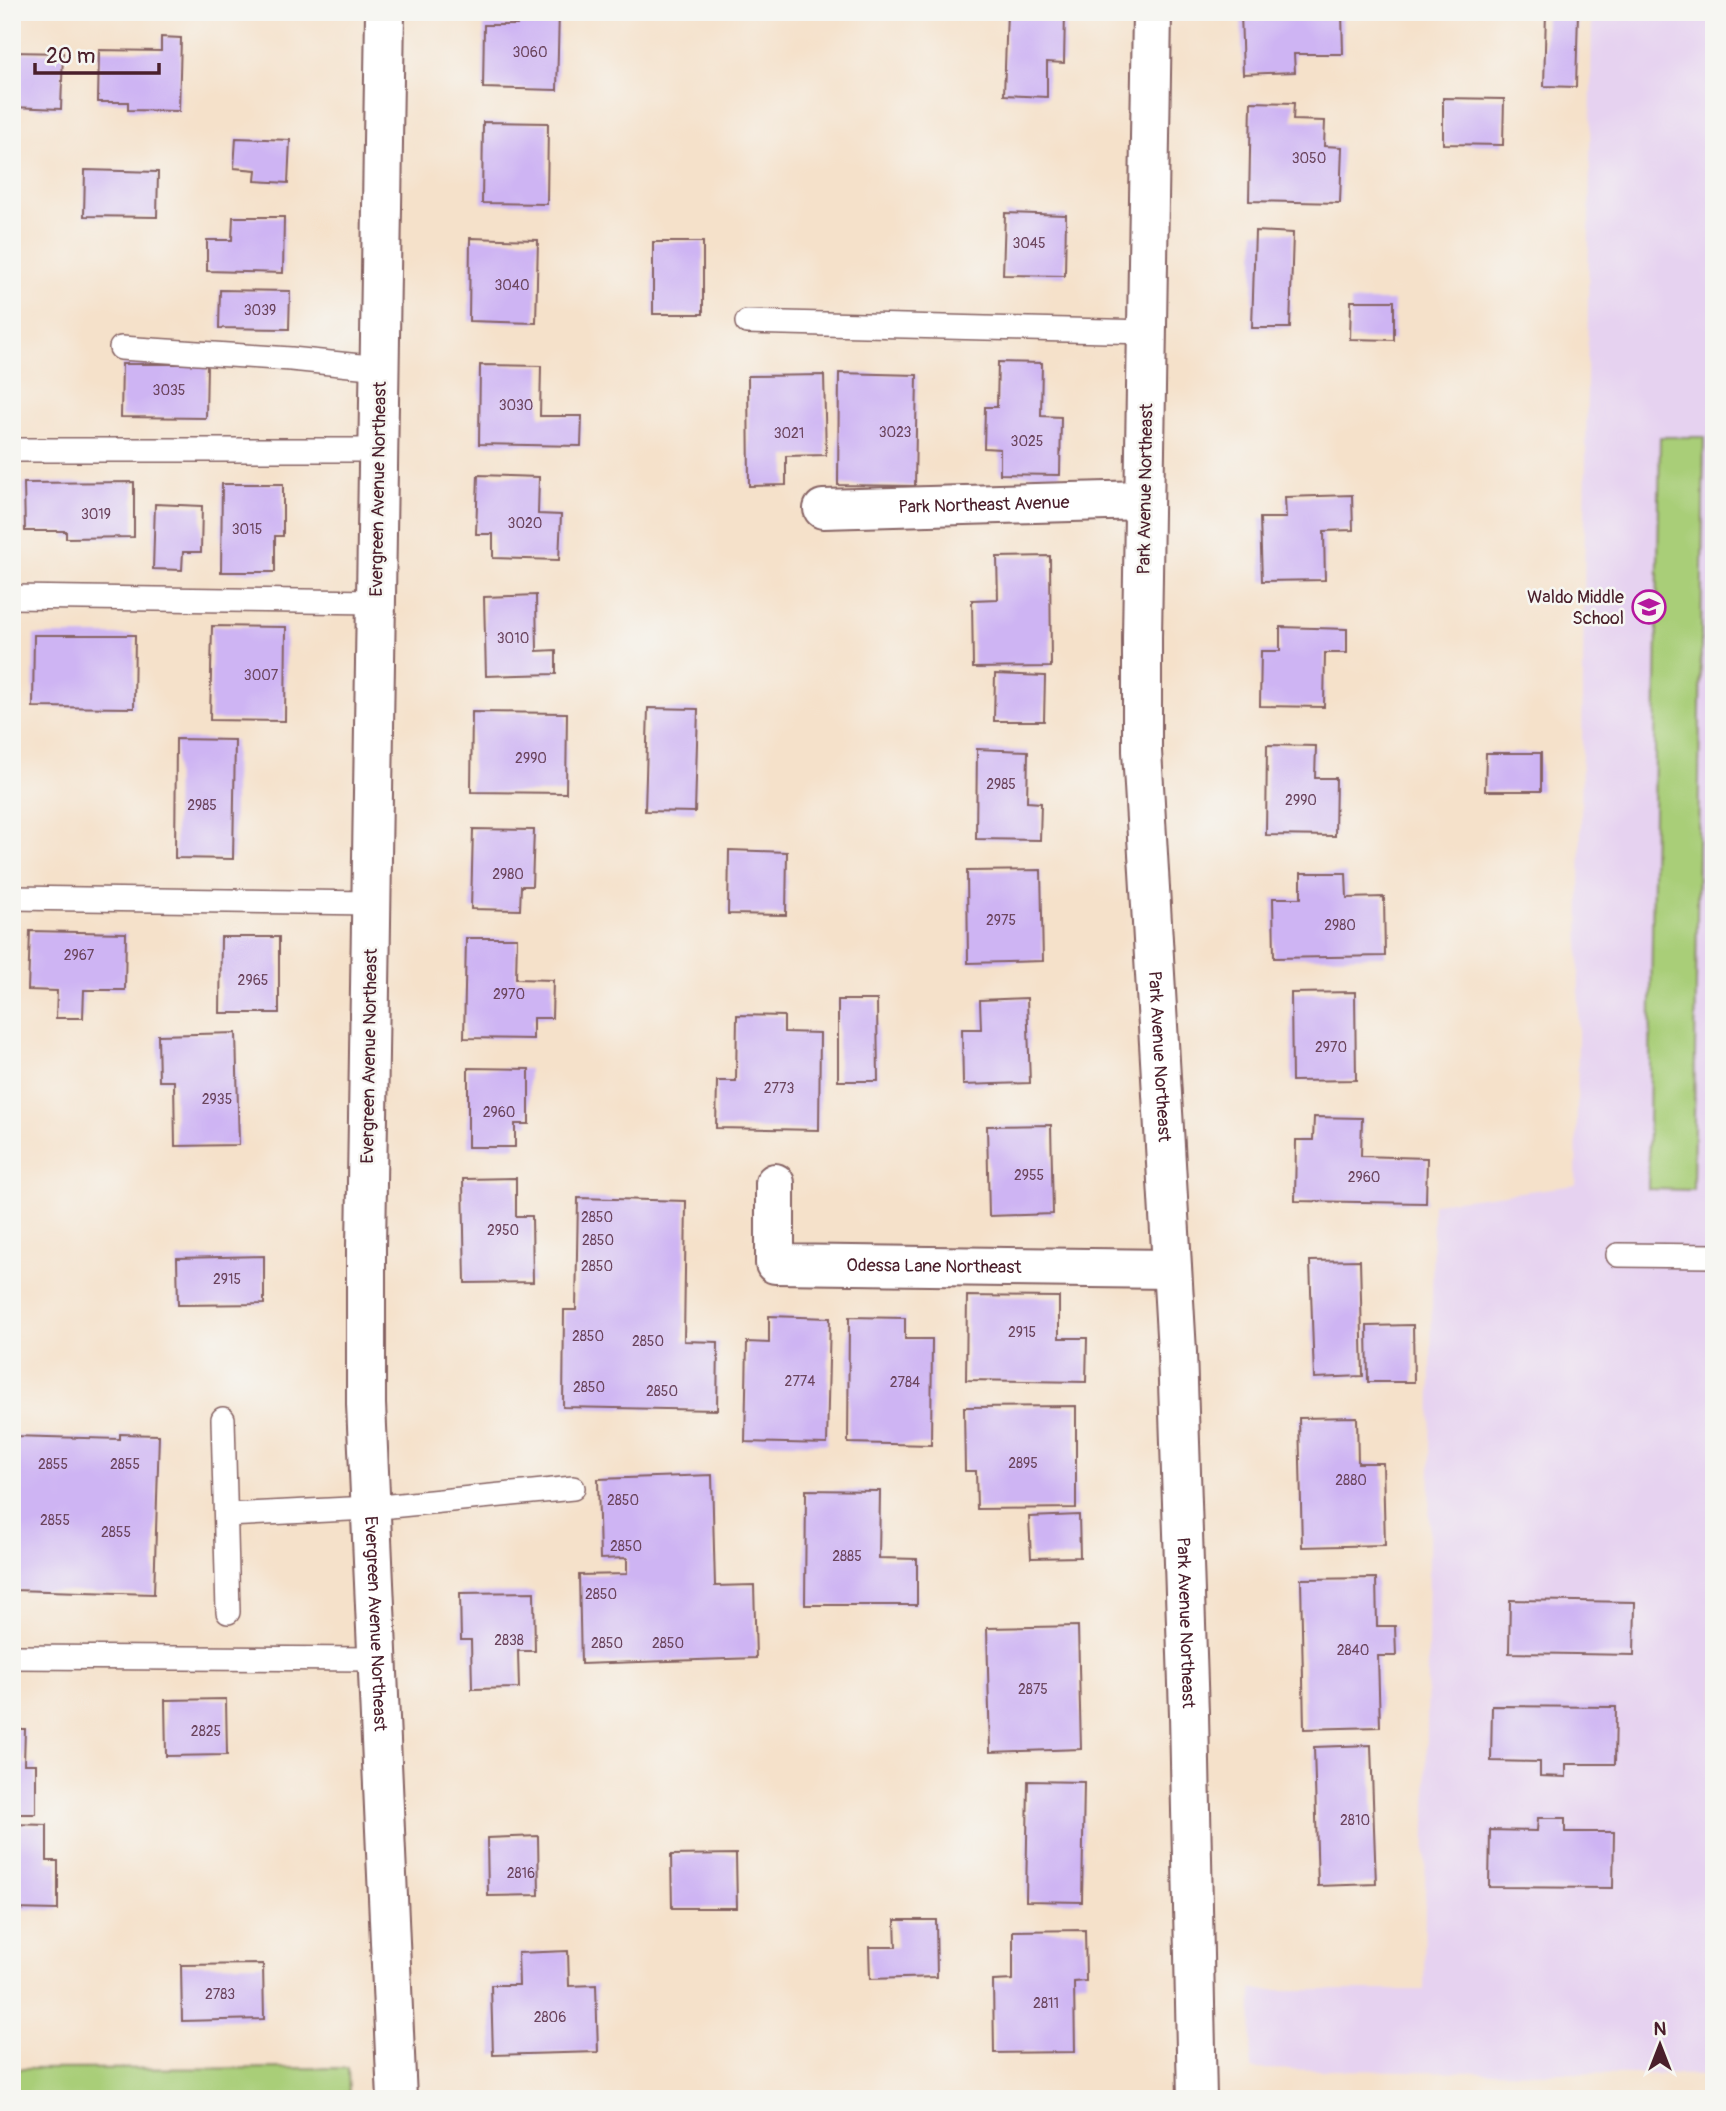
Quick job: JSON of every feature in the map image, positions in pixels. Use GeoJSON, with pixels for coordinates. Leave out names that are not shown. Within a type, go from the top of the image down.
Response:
{"type":"FeatureCollection","features":[{"type":"Feature","properties":{"kind":"street","name":"Evergreen Avenue Northeast"},"geometry":{"type":"LineString","coordinates":[[385,12],[366,1248],[366,1404],[397,2099]]}},
{"type":"Feature","properties":{"kind":"street","name":"Park Avenue Northeast"},"geometry":{"type":"LineString","coordinates":[[1152,12],[1142,751],[1177,1352],[1189,1714],[1197,2099]]}},
{"type":"Feature","properties":{"kind":"street","name":"Park Northeast Avenue"},"geometry":{"type":"LineString","coordinates":[[823,509],[1144,500]]}},
{"type":"Feature","properties":{"kind":"street","name":"Odessa Lane Northeast"},"geometry":{"type":"LineString","coordinates":[[775,1183],[775,1264],[1172,1269]]}},
{"type":"Feature","properties":{"kind":"lane"},"geometry":{"type":"LineString","coordinates":[[747,322],[1148,332]]}},
{"type":"Feature","properties":{"kind":"lane"},"geometry":{"type":"LineString","coordinates":[[121,348],[380,368]]}},
{"type":"Feature","properties":{"kind":"lane"},"geometry":{"type":"LineString","coordinates":[[12,450],[378,450]]}},
{"type":"Feature","properties":{"kind":"lane"},"geometry":{"type":"LineString","coordinates":[[12,597],[376,602]]}},
{"type":"Feature","properties":{"kind":"lane"},"geometry":{"type":"LineString","coordinates":[[12,898],[371,903]]}},
{"type":"Feature","properties":{"kind":"lane"},"geometry":{"type":"LineString","coordinates":[[1618,1255],[1714,1256]]}},
{"type":"Feature","properties":{"kind":"lane"},"geometry":{"type":"LineString","coordinates":[[223,1419],[228,1612]]}},
{"type":"Feature","properties":{"kind":"lane"},"geometry":{"type":"LineString","coordinates":[[226,1515],[370,1508],[573,1488]]}},
{"type":"Feature","properties":{"kind":"lane"},"geometry":{"type":"LineString","coordinates":[[12,1657],[376,1659]]}},
{"type":"Feature","properties":{"kind":"shaded area","name":"Waldo Middle School"},"geometry":{"type":"Polygon","coordinates":[[[1592,12],[1714,12],[1714,2075],[1251,2069],[1252,1990],[1424,1990],[1433,1203],[1576,1185],[1592,12]]]}},
{"type":"Feature","properties":{"kind":"green space"},"geometry":{"type":"Polygon","coordinates":[[[1660,437],[1704,437],[1693,1190],[1648,1189],[1660,437]]]}},
{"type":"Feature","properties":{"kind":"green space"},"geometry":{"type":"Polygon","coordinates":[[[348,2068],[349,2099],[12,2099],[12,2069],[348,2068]]]}},
{"type":"Feature","properties":{"kind":"building"},"geometry":{"type":"Polygon","coordinates":[[[518,12],[559,12],[557,90],[483,88],[484,25],[517,25],[518,12]]]}},
{"type":"Feature","properties":{"kind":"building"},"geometry":{"type":"Polygon","coordinates":[[[1007,12],[1065,12],[1064,63],[1047,62],[1047,97],[1004,95],[1007,12]]]}},
{"type":"Feature","properties":{"kind":"building"},"geometry":{"type":"Polygon","coordinates":[[[1241,12],[1342,12],[1343,54],[1294,54],[1295,72],[1243,74],[1241,12]]]}},
{"type":"Feature","properties":{"kind":"building"},"geometry":{"type":"Polygon","coordinates":[[[1546,12],[1578,12],[1576,87],[1544,86],[1546,12]]]}},
{"type":"Feature","properties":{"kind":"building"},"geometry":{"type":"Polygon","coordinates":[[[161,37],[181,38],[179,111],[128,110],[128,102],[98,102],[99,50],[161,51],[161,37]]]}},
{"type":"Feature","properties":{"kind":"building"},"geometry":{"type":"Polygon","coordinates":[[[12,52],[63,53],[61,109],[12,107],[12,52]]]}},
{"type":"Feature","properties":{"kind":"building"},"geometry":{"type":"Polygon","coordinates":[[[1443,98],[1504,99],[1503,145],[1443,144],[1443,98]]]}},
{"type":"Feature","properties":{"kind":"building"},"geometry":{"type":"Polygon","coordinates":[[[1251,102],[1294,103],[1293,120],[1325,121],[1324,146],[1342,147],[1340,203],[1249,201],[1251,102]]]}},
{"type":"Feature","properties":{"kind":"building"},"geometry":{"type":"Polygon","coordinates":[[[483,122],[548,123],[547,204],[482,203],[483,122]]]}},
{"type":"Feature","properties":{"kind":"building"},"geometry":{"type":"Polygon","coordinates":[[[236,138],[290,140],[288,183],[255,181],[256,170],[234,168],[236,138]]]}},
{"type":"Feature","properties":{"kind":"building"},"geometry":{"type":"Polygon","coordinates":[[[85,170],[158,172],[157,217],[84,216],[85,170]]]}},
{"type":"Feature","properties":{"kind":"building"},"geometry":{"type":"Polygon","coordinates":[[[1005,213],[1066,215],[1065,276],[1003,275],[1005,213]]]}},
{"type":"Feature","properties":{"kind":"building"},"geometry":{"type":"Polygon","coordinates":[[[233,217],[284,217],[283,273],[207,271],[207,240],[232,240],[233,217]]]}},
{"type":"Feature","properties":{"kind":"building"},"geometry":{"type":"Polygon","coordinates":[[[1255,231],[1293,233],[1290,328],[1252,328],[1255,231]]]}},
{"type":"Feature","properties":{"kind":"building"},"geometry":{"type":"Polygon","coordinates":[[[470,238],[538,240],[536,323],[469,321],[470,238]]]}},
{"type":"Feature","properties":{"kind":"building"},"geometry":{"type":"Polygon","coordinates":[[[653,242],[703,242],[703,314],[653,314],[653,242]]]}},
{"type":"Feature","properties":{"kind":"building"},"geometry":{"type":"Polygon","coordinates":[[[220,290],[290,291],[289,329],[219,328],[220,290]]]}},
{"type":"Feature","properties":{"kind":"building"},"geometry":{"type":"Polygon","coordinates":[[[1351,301],[1394,301],[1394,340],[1350,339],[1351,301]]]}},
{"type":"Feature","properties":{"kind":"building"},"geometry":{"type":"Polygon","coordinates":[[[998,362],[1042,363],[1041,416],[1061,417],[1060,475],[1000,474],[1000,449],[984,448],[985,407],[997,407],[998,362]]]}},
{"type":"Feature","properties":{"kind":"building"},"geometry":{"type":"Polygon","coordinates":[[[122,364],[207,364],[206,418],[121,417],[122,364]]]}},
{"type":"Feature","properties":{"kind":"building"},"geometry":{"type":"Polygon","coordinates":[[[480,365],[541,366],[540,416],[582,416],[581,446],[479,444],[480,365]]]}},
{"type":"Feature","properties":{"kind":"building"},"geometry":{"type":"Polygon","coordinates":[[[839,373],[917,375],[915,486],[838,485],[839,373]]]}},
{"type":"Feature","properties":{"kind":"building"},"geometry":{"type":"Polygon","coordinates":[[[824,375],[826,455],[786,456],[786,485],[749,486],[748,376],[824,375]]]}},
{"type":"Feature","properties":{"kind":"building"},"geometry":{"type":"Polygon","coordinates":[[[478,475],[539,477],[538,514],[561,515],[559,560],[493,558],[493,534],[476,534],[478,475]]]}},
{"type":"Feature","properties":{"kind":"building"},"geometry":{"type":"Polygon","coordinates":[[[134,482],[134,537],[66,538],[66,531],[25,531],[24,483],[134,482]]]}},
{"type":"Feature","properties":{"kind":"building"},"geometry":{"type":"Polygon","coordinates":[[[222,484],[283,484],[283,536],[275,536],[275,572],[221,572],[222,484]]]}},
{"type":"Feature","properties":{"kind":"building"},"geometry":{"type":"Polygon","coordinates":[[[1352,495],[1353,530],[1324,531],[1325,580],[1262,581],[1260,518],[1286,518],[1285,497],[1352,495]]]}},
{"type":"Feature","properties":{"kind":"building"},"geometry":{"type":"Polygon","coordinates":[[[155,504],[202,506],[201,552],[183,552],[182,570],[153,569],[155,504]]]}},
{"type":"Feature","properties":{"kind":"building"},"geometry":{"type":"Polygon","coordinates":[[[1050,556],[1051,667],[973,668],[972,600],[998,599],[997,557],[1050,556]]]}},
{"type":"Feature","properties":{"kind":"building"},"geometry":{"type":"Polygon","coordinates":[[[536,595],[537,651],[556,650],[556,674],[486,676],[484,597],[536,595]]]}},
{"type":"Feature","properties":{"kind":"building"},"geometry":{"type":"Polygon","coordinates":[[[212,626],[286,627],[285,721],[210,720],[212,626]]]}},
{"type":"Feature","properties":{"kind":"building"},"geometry":{"type":"Polygon","coordinates":[[[1280,627],[1347,629],[1347,653],[1325,653],[1324,707],[1260,706],[1261,651],[1280,651],[1280,627]]]}},
{"type":"Feature","properties":{"kind":"building"},"geometry":{"type":"Polygon","coordinates":[[[34,635],[135,635],[134,708],[33,707],[34,635]]]}},
{"type":"Feature","properties":{"kind":"building"},"geometry":{"type":"Polygon","coordinates":[[[995,674],[1045,676],[1044,721],[994,721],[995,674]]]}},
{"type":"Feature","properties":{"kind":"building"},"geometry":{"type":"Polygon","coordinates":[[[648,708],[698,709],[695,812],[645,811],[648,708]]]}},
{"type":"Feature","properties":{"kind":"building"},"geometry":{"type":"Polygon","coordinates":[[[472,712],[567,713],[566,793],[471,792],[472,712]]]}},
{"type":"Feature","properties":{"kind":"building"},"geometry":{"type":"Polygon","coordinates":[[[176,739],[235,740],[233,859],[175,858],[176,739]]]}},
{"type":"Feature","properties":{"kind":"building"},"geometry":{"type":"Polygon","coordinates":[[[1267,745],[1316,746],[1315,778],[1336,778],[1335,836],[1266,835],[1267,745]]]}},
{"type":"Feature","properties":{"kind":"building"},"geometry":{"type":"Polygon","coordinates":[[[977,749],[1028,751],[1027,802],[1041,803],[1040,840],[976,839],[977,749]]]}},
{"type":"Feature","properties":{"kind":"building"},"geometry":{"type":"Polygon","coordinates":[[[1486,753],[1541,753],[1541,791],[1485,791],[1486,753]]]}},
{"type":"Feature","properties":{"kind":"building"},"geometry":{"type":"Polygon","coordinates":[[[473,829],[534,830],[532,886],[521,886],[520,910],[471,909],[473,829]]]}},
{"type":"Feature","properties":{"kind":"building"},"geometry":{"type":"Polygon","coordinates":[[[729,850],[787,852],[786,915],[728,914],[729,850]]]}},
{"type":"Feature","properties":{"kind":"building"},"geometry":{"type":"Polygon","coordinates":[[[1041,870],[1043,961],[968,963],[967,871],[1041,870]]]}},
{"type":"Feature","properties":{"kind":"building"},"geometry":{"type":"Polygon","coordinates":[[[1301,873],[1346,873],[1347,898],[1384,897],[1385,956],[1274,958],[1273,898],[1301,898],[1301,873]]]}},
{"type":"Feature","properties":{"kind":"building"},"geometry":{"type":"Polygon","coordinates":[[[30,931],[126,933],[125,990],[84,990],[83,1018],[56,1018],[57,991],[28,990],[30,931]]]}},
{"type":"Feature","properties":{"kind":"building"},"geometry":{"type":"Polygon","coordinates":[[[221,937],[279,937],[279,1013],[220,1013],[221,937]]]}},
{"type":"Feature","properties":{"kind":"building"},"geometry":{"type":"Polygon","coordinates":[[[466,938],[517,938],[516,979],[553,980],[552,1018],[533,1018],[533,1039],[464,1038],[466,938]]]}},
{"type":"Feature","properties":{"kind":"building"},"geometry":{"type":"Polygon","coordinates":[[[1355,992],[1356,1080],[1292,1081],[1291,993],[1355,992]]]}},
{"type":"Feature","properties":{"kind":"building"},"geometry":{"type":"Polygon","coordinates":[[[1027,998],[1030,1083],[963,1085],[962,1029],[981,1029],[980,1000],[1027,998]]]}},
{"type":"Feature","properties":{"kind":"building"},"geometry":{"type":"Polygon","coordinates":[[[838,1000],[877,1000],[878,1081],[838,1081],[838,1000]]]}},
{"type":"Feature","properties":{"kind":"building"},"geometry":{"type":"Polygon","coordinates":[[[737,1015],[784,1016],[784,1032],[820,1033],[819,1130],[716,1128],[717,1081],[736,1081],[737,1015]]]}},
{"type":"Feature","properties":{"kind":"building"},"geometry":{"type":"Polygon","coordinates":[[[236,1033],[239,1145],[175,1146],[174,1081],[159,1081],[158,1035],[236,1033]]]}},
{"type":"Feature","properties":{"kind":"building"},"geometry":{"type":"Polygon","coordinates":[[[468,1068],[529,1069],[529,1124],[515,1124],[515,1147],[468,1147],[468,1068]]]}},
{"type":"Feature","properties":{"kind":"building"},"geometry":{"type":"Polygon","coordinates":[[[1314,1117],[1362,1118],[1361,1156],[1427,1158],[1426,1203],[1295,1201],[1296,1140],[1313,1140],[1314,1117]]]}},
{"type":"Feature","properties":{"kind":"building"},"geometry":{"type":"Polygon","coordinates":[[[1051,1125],[1053,1214],[989,1216],[987,1126],[1051,1125]]]}},
{"type":"Feature","properties":{"kind":"building"},"geometry":{"type":"Polygon","coordinates":[[[516,1178],[516,1216],[532,1216],[533,1282],[465,1283],[463,1179],[516,1178]]]}},
{"type":"Feature","properties":{"kind":"building"},"geometry":{"type":"Polygon","coordinates":[[[578,1198],[686,1201],[684,1341],[718,1342],[717,1410],[563,1407],[564,1310],[576,1310],[578,1198]]]}},
{"type":"Feature","properties":{"kind":"building"},"geometry":{"type":"Polygon","coordinates":[[[264,1256],[264,1304],[178,1305],[177,1258],[264,1256]]]}},
{"type":"Feature","properties":{"kind":"building"},"geometry":{"type":"Polygon","coordinates":[[[1360,1260],[1363,1376],[1314,1378],[1310,1261],[1360,1260]]]}},
{"type":"Feature","properties":{"kind":"building"},"geometry":{"type":"Polygon","coordinates":[[[967,1296],[1059,1297],[1059,1338],[1087,1338],[1086,1382],[966,1380],[967,1296]]]}},
{"type":"Feature","properties":{"kind":"building"},"geometry":{"type":"Polygon","coordinates":[[[769,1316],[830,1318],[827,1444],[745,1442],[747,1342],[769,1343],[769,1316]]]}},
{"type":"Feature","properties":{"kind":"building"},"geometry":{"type":"Polygon","coordinates":[[[849,1317],[905,1318],[905,1339],[932,1339],[931,1445],[848,1443],[849,1317]]]}},
{"type":"Feature","properties":{"kind":"building"},"geometry":{"type":"Polygon","coordinates":[[[1413,1325],[1414,1382],[1368,1382],[1367,1326],[1413,1325]]]}},
{"type":"Feature","properties":{"kind":"building"},"geometry":{"type":"Polygon","coordinates":[[[1076,1406],[1076,1508],[977,1509],[976,1471],[965,1471],[964,1407],[1076,1406]]]}},
{"type":"Feature","properties":{"kind":"building"},"geometry":{"type":"Polygon","coordinates":[[[1357,1417],[1358,1463],[1383,1463],[1385,1545],[1302,1547],[1299,1418],[1357,1417]]]}},
{"type":"Feature","properties":{"kind":"building"},"geometry":{"type":"Polygon","coordinates":[[[120,1434],[159,1435],[154,1594],[12,1590],[12,1436],[120,1439],[120,1434]]]}},
{"type":"Feature","properties":{"kind":"building"},"geometry":{"type":"Polygon","coordinates":[[[712,1475],[715,1586],[754,1585],[756,1658],[581,1664],[579,1575],[627,1574],[627,1558],[600,1559],[598,1479],[712,1475]]]}},
{"type":"Feature","properties":{"kind":"building"},"geometry":{"type":"Polygon","coordinates":[[[806,1490],[880,1491],[879,1558],[917,1559],[917,1605],[805,1605],[806,1490]]]}},
{"type":"Feature","properties":{"kind":"building"},"geometry":{"type":"Polygon","coordinates":[[[1079,1515],[1080,1557],[1031,1558],[1029,1517],[1079,1515]]]}},
{"type":"Feature","properties":{"kind":"building"},"geometry":{"type":"Polygon","coordinates":[[[1376,1578],[1377,1626],[1395,1626],[1396,1656],[1378,1656],[1380,1727],[1304,1729],[1301,1579],[1376,1578]]]}},
{"type":"Feature","properties":{"kind":"building"},"geometry":{"type":"Polygon","coordinates":[[[534,1592],[535,1651],[518,1651],[519,1688],[472,1689],[471,1640],[461,1640],[460,1593],[534,1592]]]}},
{"type":"Feature","properties":{"kind":"building"},"geometry":{"type":"Polygon","coordinates":[[[1510,1600],[1635,1602],[1634,1655],[1509,1653],[1510,1600]]]}},
{"type":"Feature","properties":{"kind":"building"},"geometry":{"type":"Polygon","coordinates":[[[1078,1626],[1081,1749],[990,1752],[987,1628],[1078,1626]]]}},
{"type":"Feature","properties":{"kind":"building"},"geometry":{"type":"Polygon","coordinates":[[[226,1699],[227,1755],[166,1756],[165,1700],[226,1699]]]}},
{"type":"Feature","properties":{"kind":"building"},"geometry":{"type":"Polygon","coordinates":[[[1492,1706],[1616,1707],[1615,1764],[1566,1764],[1566,1777],[1540,1776],[1540,1762],[1491,1761],[1492,1706]]]}},
{"type":"Feature","properties":{"kind":"building"},"geometry":{"type":"Polygon","coordinates":[[[12,1729],[25,1729],[24,1764],[36,1764],[36,1814],[12,1814],[12,1729]]]}},
{"type":"Feature","properties":{"kind":"building"},"geometry":{"type":"Polygon","coordinates":[[[1371,1745],[1376,1884],[1318,1886],[1314,1747],[1371,1745]]]}},
{"type":"Feature","properties":{"kind":"building"},"geometry":{"type":"Polygon","coordinates":[[[1028,1781],[1084,1782],[1082,1902],[1026,1901],[1028,1781]]]}},
{"type":"Feature","properties":{"kind":"building"},"geometry":{"type":"Polygon","coordinates":[[[1538,1818],[1565,1818],[1565,1832],[1614,1832],[1613,1888],[1489,1887],[1490,1830],[1537,1831],[1538,1818]]]}},
{"type":"Feature","properties":{"kind":"building"},"geometry":{"type":"Polygon","coordinates":[[[12,1824],[47,1825],[47,1861],[58,1861],[58,1910],[12,1909],[12,1824]]]}},
{"type":"Feature","properties":{"kind":"building"},"geometry":{"type":"Polygon","coordinates":[[[538,1836],[539,1895],[488,1896],[487,1838],[538,1836]]]}},
{"type":"Feature","properties":{"kind":"building"},"geometry":{"type":"Polygon","coordinates":[[[736,1854],[737,1908],[672,1908],[671,1855],[736,1854]]]}},
{"type":"Feature","properties":{"kind":"building"},"geometry":{"type":"Polygon","coordinates":[[[895,1920],[936,1920],[937,1977],[870,1979],[869,1947],[896,1947],[895,1920]]]}},
{"type":"Feature","properties":{"kind":"building"},"geometry":{"type":"Polygon","coordinates":[[[1085,1930],[1086,1981],[1074,1982],[1075,2052],[994,2053],[993,1981],[1013,1980],[1013,1931],[1085,1930]]]}},
{"type":"Feature","properties":{"kind":"building"},"geometry":{"type":"Polygon","coordinates":[[[568,1951],[569,1986],[596,1985],[598,2052],[493,2055],[491,1985],[519,1985],[518,1953],[568,1951]]]}},
{"type":"Feature","properties":{"kind":"building"},"geometry":{"type":"Polygon","coordinates":[[[263,1964],[264,2019],[182,2021],[181,1965],[263,1964]]]}},
{"type":"Feature","properties":{"kind":"place","name":"Waldo Middle School"},"geometry":{"type":"Point","coordinates":[1649,607]}}]}
